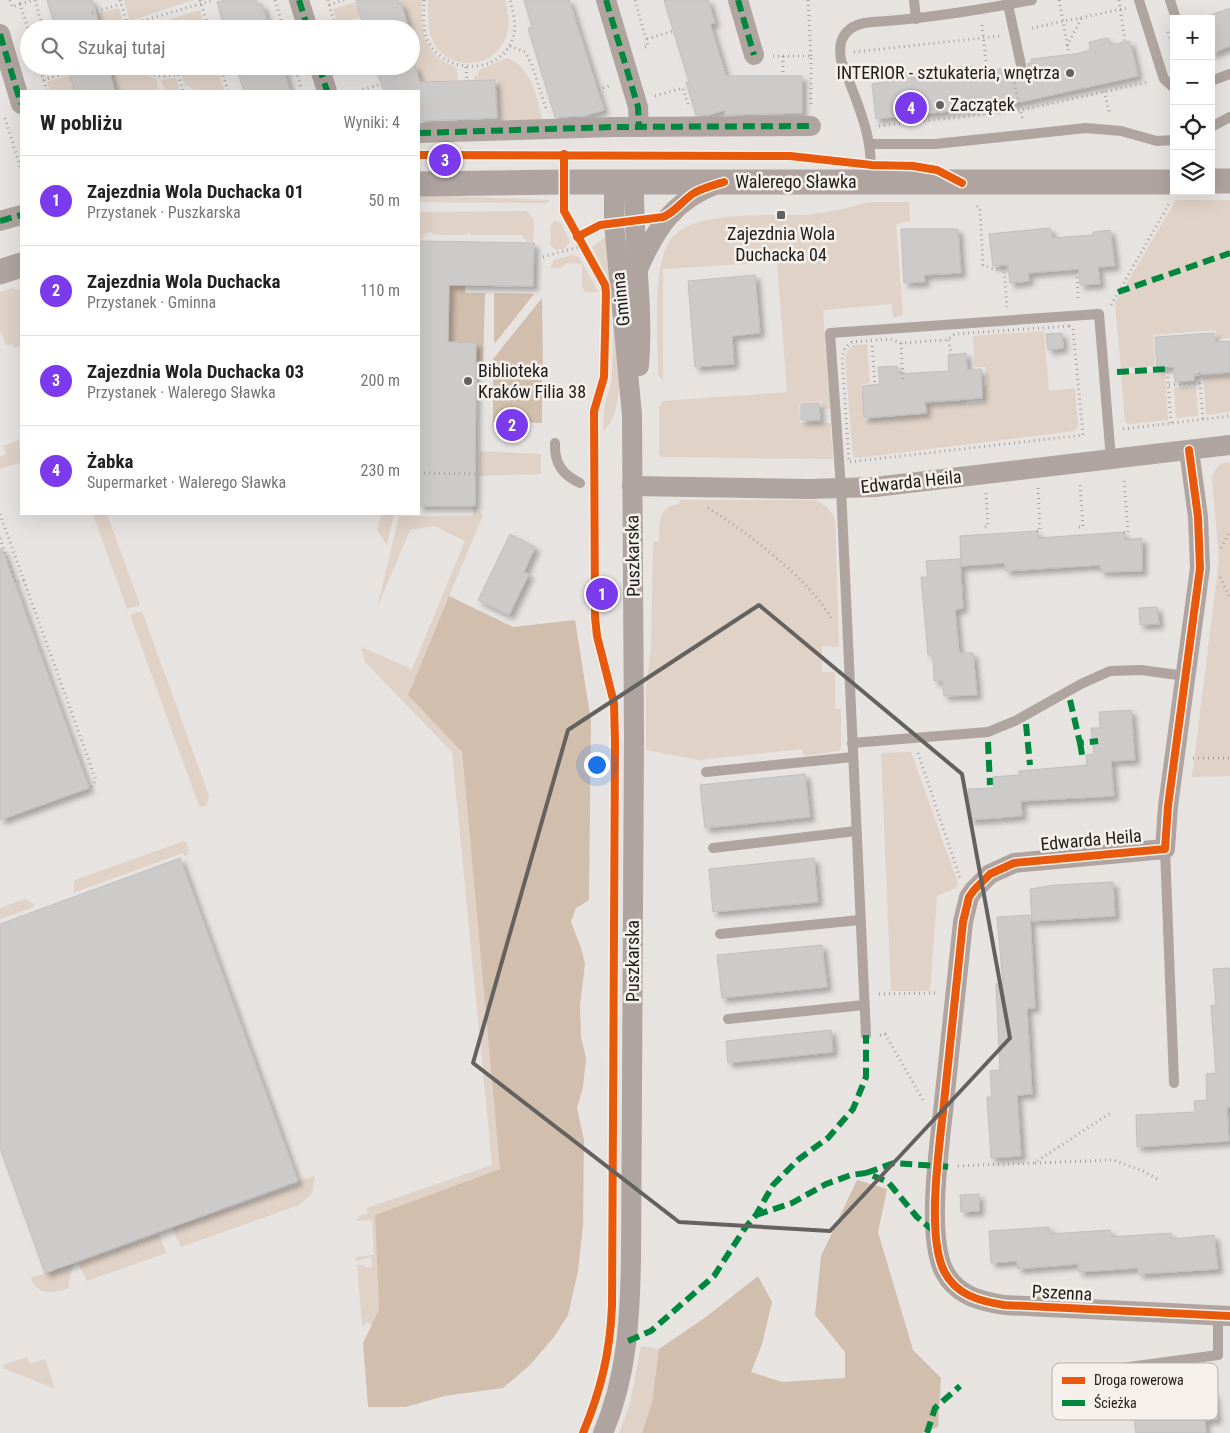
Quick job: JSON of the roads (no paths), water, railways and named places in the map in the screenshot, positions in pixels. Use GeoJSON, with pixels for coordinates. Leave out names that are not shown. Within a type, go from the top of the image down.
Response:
{"type":"FeatureCollection","features":[{"type":"Feature","properties":{"kind":"street"},"geometry":{"type":"LineString","coordinates":[[299,0],[305,20]]}},
{"type":"Feature","properties":{"kind":"street"},"geometry":{"type":"LineString","coordinates":[[606,0],[638,107],[639,127]]}},
{"type":"Feature","properties":{"kind":"street"},"geometry":{"type":"LineString","coordinates":[[738,0],[754,55]]}},
{"type":"Feature","properties":{"kind":"street"},"geometry":{"type":"LineString","coordinates":[[0,34],[12,107]]}},
{"type":"Feature","properties":{"kind":"street"},"geometry":{"type":"LineString","coordinates":[[322,75],[327,90]]}},
{"type":"Feature","properties":{"kind":"street"},"geometry":{"type":"LineString","coordinates":[[420,133],[639,127],[811,126]]}},
{"type":"Feature","properties":{"kind":"street"},"geometry":{"type":"LineString","coordinates":[[1215,182],[1230,181]]}},
{"type":"Feature","properties":{"kind":"street","name":"Walerego Sławka"},"geometry":{"type":"LineString","coordinates":[[420,184],[724,182],[1170,189]]}},
{"type":"Feature","properties":{"kind":"street","name":"Gminna"},"geometry":{"type":"LineString","coordinates":[[639,267],[657,232],[682,202],[696,192],[724,182]]}},
{"type":"Feature","properties":{"kind":"street","name":"Gminna"},"geometry":{"type":"LineString","coordinates":[[624,183],[639,267],[639,363],[632,415]]}},
{"type":"Feature","properties":{"kind":"street","name":"Gminna"},"geometry":{"type":"LineString","coordinates":[[624,183],[614,224],[632,415],[632,486]]}},
{"type":"Feature","properties":{"kind":"street"},"geometry":{"type":"LineString","coordinates":[[0,222],[20,215]]}},
{"type":"Feature","properties":{"kind":"street"},"geometry":{"type":"LineString","coordinates":[[0,272],[20,265]]}},
{"type":"Feature","properties":{"kind":"street","name":"Edwarda Heila"},"geometry":{"type":"LineString","coordinates":[[632,486],[841,488],[1117,465],[1190,450],[1230,445]]}},
{"type":"Feature","properties":{"kind":"street","name":"Edwarda Heila"},"geometry":{"type":"LineString","coordinates":[[936,1233],[942,1128],[955,993],[962,922],[969,897],[980,882],[990,874],[1014,863],[1165,849],[1168,806],[1200,568],[1198,516],[1190,450]]}},
{"type":"Feature","properties":{"kind":"street","name":"Puszkarska"},"geometry":{"type":"LineString","coordinates":[[603,1433],[623,1368],[628,1341],[631,1290],[634,748],[632,486]]}},
{"type":"Feature","properties":{"kind":"street","name":"Pszenna"},"geometry":{"type":"LineString","coordinates":[[936,1233],[937,1249],[945,1273],[954,1285],[974,1299],[1004,1305],[1224,1316]]}},
{"type":"Feature","properties":{"kind":"lane"},"geometry":{"type":"LineString","coordinates":[[914,0],[916,19]]}},
{"type":"Feature","properties":{"kind":"lane"},"geometry":{"type":"LineString","coordinates":[[869,183],[872,165],[870,144],[840,53],[842,37],[852,28],[863,24],[980,10],[1007,2],[1032,0]]}},
{"type":"Feature","properties":{"kind":"lane"},"geometry":{"type":"LineString","coordinates":[[1170,0],[1175,15]]}},
{"type":"Feature","properties":{"kind":"lane"},"geometry":{"type":"LineString","coordinates":[[1007,2],[1021,65]]}},
{"type":"Feature","properties":{"kind":"lane"},"geometry":{"type":"LineString","coordinates":[[1140,2],[1164,79],[1170,84]]}},
{"type":"Feature","properties":{"kind":"lane"},"geometry":{"type":"LineString","coordinates":[[1215,80],[1230,74]]}},
{"type":"Feature","properties":{"kind":"lane"},"geometry":{"type":"LineString","coordinates":[[1215,125],[1230,117]]}},
{"type":"Feature","properties":{"kind":"lane"},"geometry":{"type":"LineString","coordinates":[[870,144],[935,144],[1086,128],[1114,130],[1157,141],[1170,140]]}},
{"type":"Feature","properties":{"kind":"lane"},"geometry":{"type":"LineString","coordinates":[[866,1036],[841,488],[830,333],[1099,314],[1117,465]]}},
{"type":"Feature","properties":{"kind":"lane"},"geometry":{"type":"LineString","coordinates":[[554,443],[554,454],[558,466],[567,477],[580,484]]}},
{"type":"Feature","properties":{"kind":"lane"},"geometry":{"type":"LineString","coordinates":[[852,743],[988,732],[1017,720],[1081,684],[1110,671],[1142,670],[1185,676]]}},
{"type":"Feature","properties":{"kind":"lane"},"geometry":{"type":"LineString","coordinates":[[706,772],[853,757]]}},
{"type":"Feature","properties":{"kind":"lane"},"geometry":{"type":"LineString","coordinates":[[713,848],[856,831]]}},
{"type":"Feature","properties":{"kind":"lane"},"geometry":{"type":"LineString","coordinates":[[1165,849],[1174,1083]]}},
{"type":"Feature","properties":{"kind":"lane"},"geometry":{"type":"LineString","coordinates":[[720,934],[860,920]]}},
{"type":"Feature","properties":{"kind":"lane"},"geometry":{"type":"LineString","coordinates":[[728,1019],[864,1005]]}},
{"type":"Feature","properties":{"kind":"lane"},"geometry":{"type":"LineString","coordinates":[[1163,1363],[1218,1356],[1224,1316]]}},
{"type":"Feature","properties":{"kind":"place","name":"INTERIOR - sztukateria, wnętrza"},"geometry":{"type":"Point","coordinates":[1070,73]}},
{"type":"Feature","properties":{"kind":"place","name":"Zaczątek"},"geometry":{"type":"Point","coordinates":[940,105]}},
{"type":"Feature","properties":{"kind":"place","name":"Żabka"},"geometry":{"type":"Point","coordinates":[911,108]}},
{"type":"Feature","properties":{"kind":"place","name":"Zajezdnia Wola Duchacka 03"},"geometry":{"type":"Point","coordinates":[445,160]}},
{"type":"Feature","properties":{"kind":"place","name":"Zajezdnia Wola Duchacka 04"},"geometry":{"type":"Point","coordinates":[781,215]}},
{"type":"Feature","properties":{"kind":"place","name":"Biblioteka Kraków Filia 38"},"geometry":{"type":"Point","coordinates":[468,381]}},
{"type":"Feature","properties":{"kind":"place","name":"Zajezdnia Wola Duchacka"},"geometry":{"type":"Point","coordinates":[512,425]}},
{"type":"Feature","properties":{"kind":"place","name":"Zajezdnia Wola Duchacka 01"},"geometry":{"type":"Point","coordinates":[602,594]}}]}
